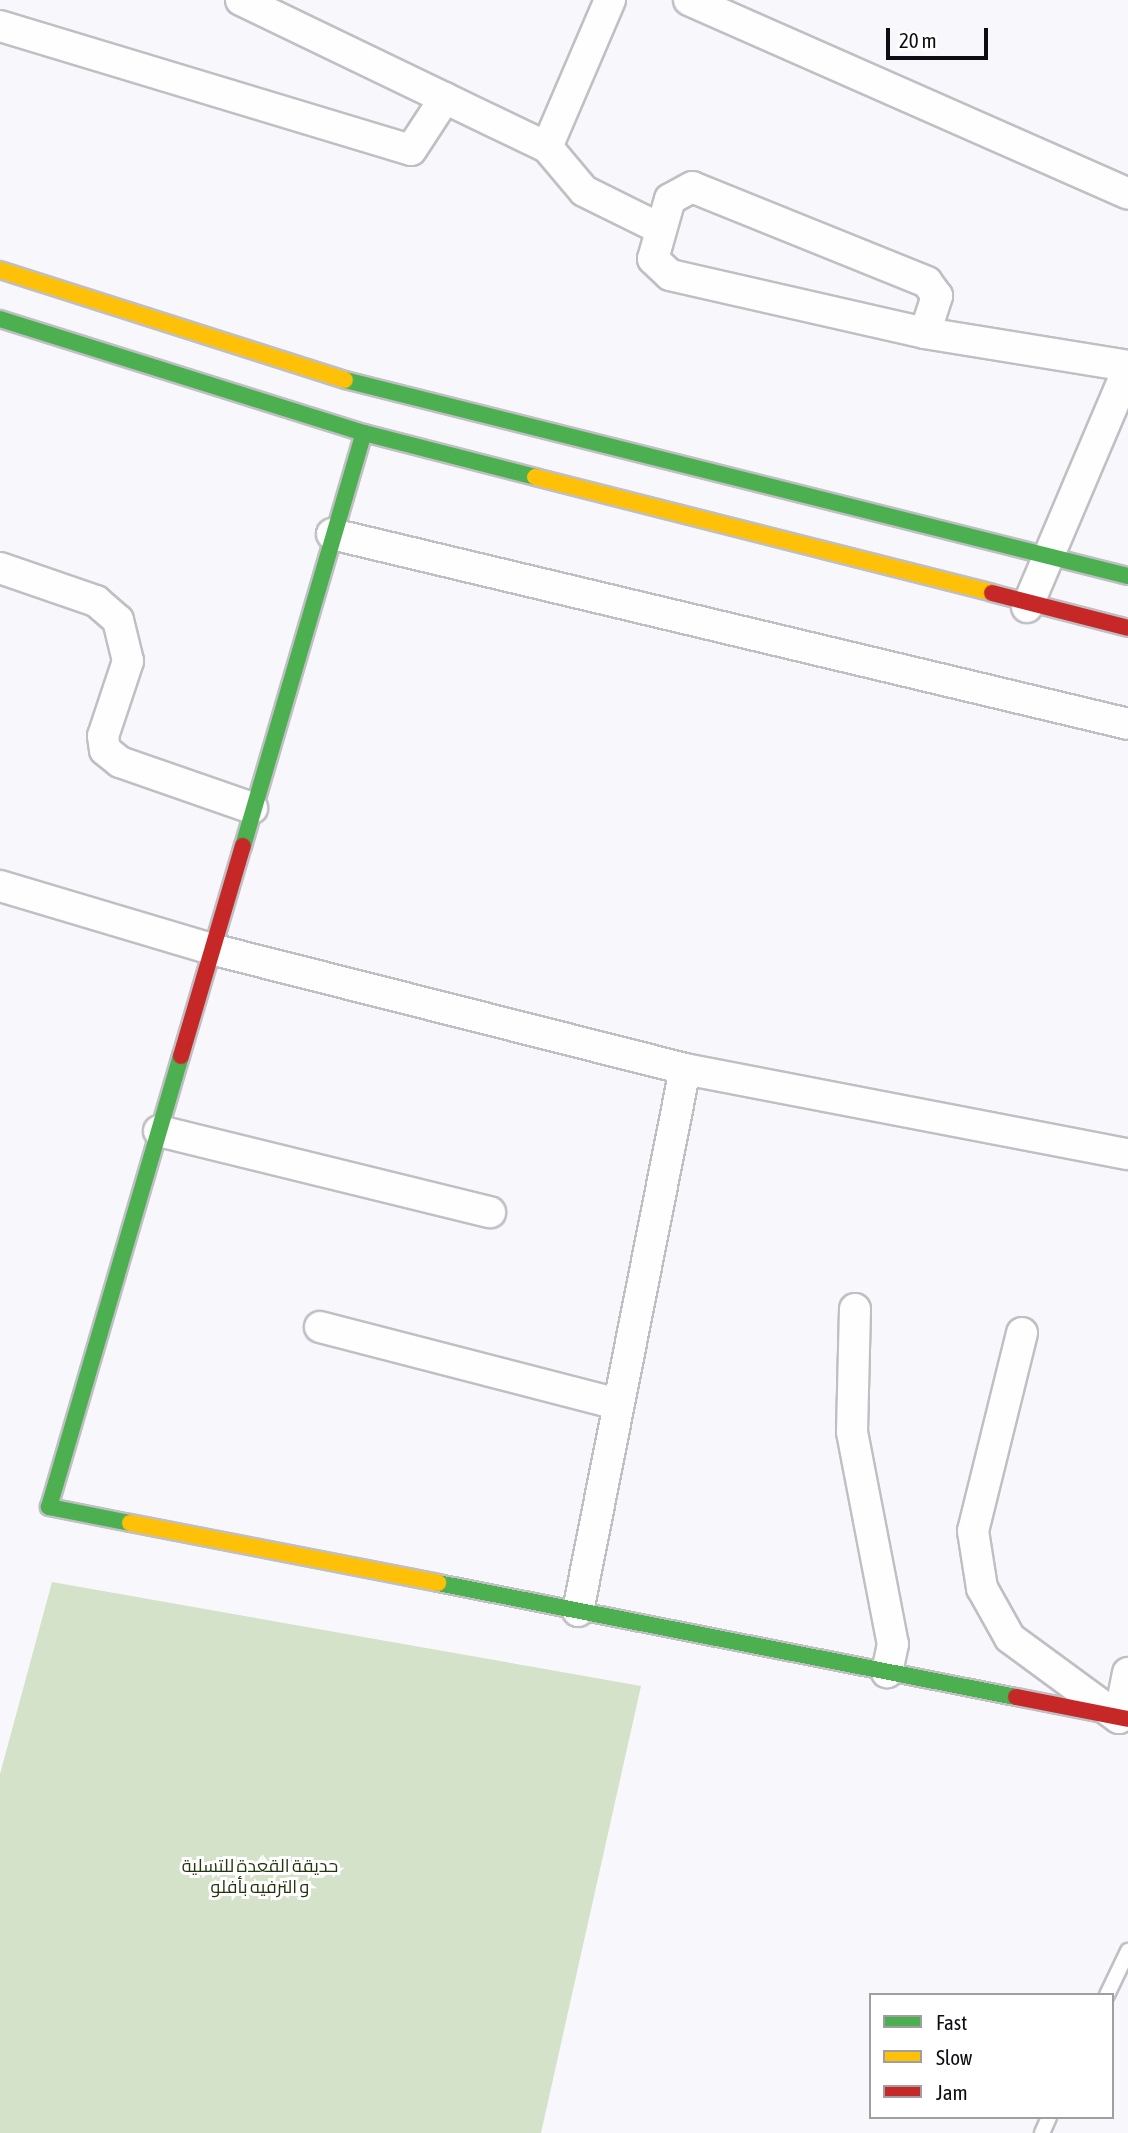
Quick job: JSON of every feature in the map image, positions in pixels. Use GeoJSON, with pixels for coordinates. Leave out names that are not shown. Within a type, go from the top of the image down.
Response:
{"type":"FeatureCollection","features":[{"type":"Feature","properties":{"kind":"main road"},"geometry":{"type":"LineString","coordinates":[[0,270],[384,393],[1128,576]]}},
{"type":"Feature","properties":{"kind":"main road"},"geometry":{"type":"LineString","coordinates":[[0,319],[364,433],[1027,607],[1128,628]]}},
{"type":"Feature","properties":{"kind":"main road"},"geometry":{"type":"LineString","coordinates":[[364,433],[332,534],[49,1507],[1123,1718]]}},
{"type":"Feature","properties":{"kind":"street"},"geometry":{"type":"LineString","coordinates":[[241,0],[547,147],[584,191],[662,229]]}},
{"type":"Feature","properties":{"kind":"street"},"geometry":{"type":"LineString","coordinates":[[547,147],[610,0]]}},
{"type":"Feature","properties":{"kind":"street"},"geometry":{"type":"LineString","coordinates":[[689,0],[1128,194]]}},
{"type":"Feature","properties":{"kind":"street"},"geometry":{"type":"LineString","coordinates":[[0,26],[411,150],[445,97]]}},
{"type":"Feature","properties":{"kind":"street"},"geometry":{"type":"LineString","coordinates":[[925,332],[937,296],[927,282],[692,187],[670,199],[653,259],[670,275],[925,332],[1128,367],[1044,556],[1027,607]]}},
{"type":"Feature","properties":{"kind":"street"},"geometry":{"type":"LineString","coordinates":[[332,534],[1128,724]]}},
{"type":"Feature","properties":{"kind":"street"},"geometry":{"type":"LineString","coordinates":[[0,568],[96,601],[118,620],[128,661],[103,736],[105,750],[120,762],[253,808]]}},
{"type":"Feature","properties":{"kind":"street"},"geometry":{"type":"LineString","coordinates":[[0,886],[211,949],[685,1069],[1128,1154]]}},
{"type":"Feature","properties":{"kind":"street"},"geometry":{"type":"LineString","coordinates":[[578,1611],[685,1069]]}},
{"type":"Feature","properties":{"kind":"street"},"geometry":{"type":"LineString","coordinates":[[159,1131],[490,1212]]}},
{"type":"Feature","properties":{"kind":"street"},"geometry":{"type":"LineString","coordinates":[[855,1309],[852,1432],[893,1644],[887,1672]]}},
{"type":"Feature","properties":{"kind":"street"},"geometry":{"type":"LineString","coordinates":[[320,1327],[618,1404]]}},
{"type":"Feature","properties":{"kind":"street"},"geometry":{"type":"LineString","coordinates":[[1022,1333],[973,1531],[982,1588],[1010,1638],[1123,1718],[1128,1673]]}},
{"type":"Feature","properties":{"kind":"lane"},"geometry":{"type":"LineString","coordinates":[[1108,1993],[1128,1951]]}},
{"type":"Feature","properties":{"kind":"green space","name":"حديقة القعدة للتسلية و الترفيه بأفلو"},"geometry":{"type":"Polygon","coordinates":[[[52,1582],[641,1686],[541,2133],[0,2133],[0,1774],[52,1582]]]}},
{"type":"Feature","properties":{"kind":"traffic: fast"},"geometry":{"type":"LineString","coordinates":[[0,319],[364,433],[535,477]]}},
{"type":"Feature","properties":{"kind":"traffic: fast"},"geometry":{"type":"LineString","coordinates":[[345,380],[1128,576]]}},
{"type":"Feature","properties":{"kind":"traffic: fast"},"geometry":{"type":"LineString","coordinates":[[243,846],[364,433]]}},
{"type":"Feature","properties":{"kind":"traffic: fast"},"geometry":{"type":"LineString","coordinates":[[130,1523],[49,1507],[181,1056]]}},
{"type":"Feature","properties":{"kind":"traffic: fast"},"geometry":{"type":"LineString","coordinates":[[438,1583],[1016,1697]]}},
{"type":"Feature","properties":{"kind":"traffic: slow"},"geometry":{"type":"LineString","coordinates":[[0,270],[345,380]]}},
{"type":"Feature","properties":{"kind":"traffic: slow"},"geometry":{"type":"LineString","coordinates":[[535,477],[992,593]]}},
{"type":"Feature","properties":{"kind":"traffic: slow"},"geometry":{"type":"LineString","coordinates":[[130,1523],[438,1583]]}},
{"type":"Feature","properties":{"kind":"traffic: jam"},"geometry":{"type":"LineString","coordinates":[[992,593],[1128,628]]}},
{"type":"Feature","properties":{"kind":"traffic: jam"},"geometry":{"type":"LineString","coordinates":[[181,1056],[243,846]]}},
{"type":"Feature","properties":{"kind":"traffic: jam"},"geometry":{"type":"LineString","coordinates":[[1016,1697],[1128,1719]]}}]}
